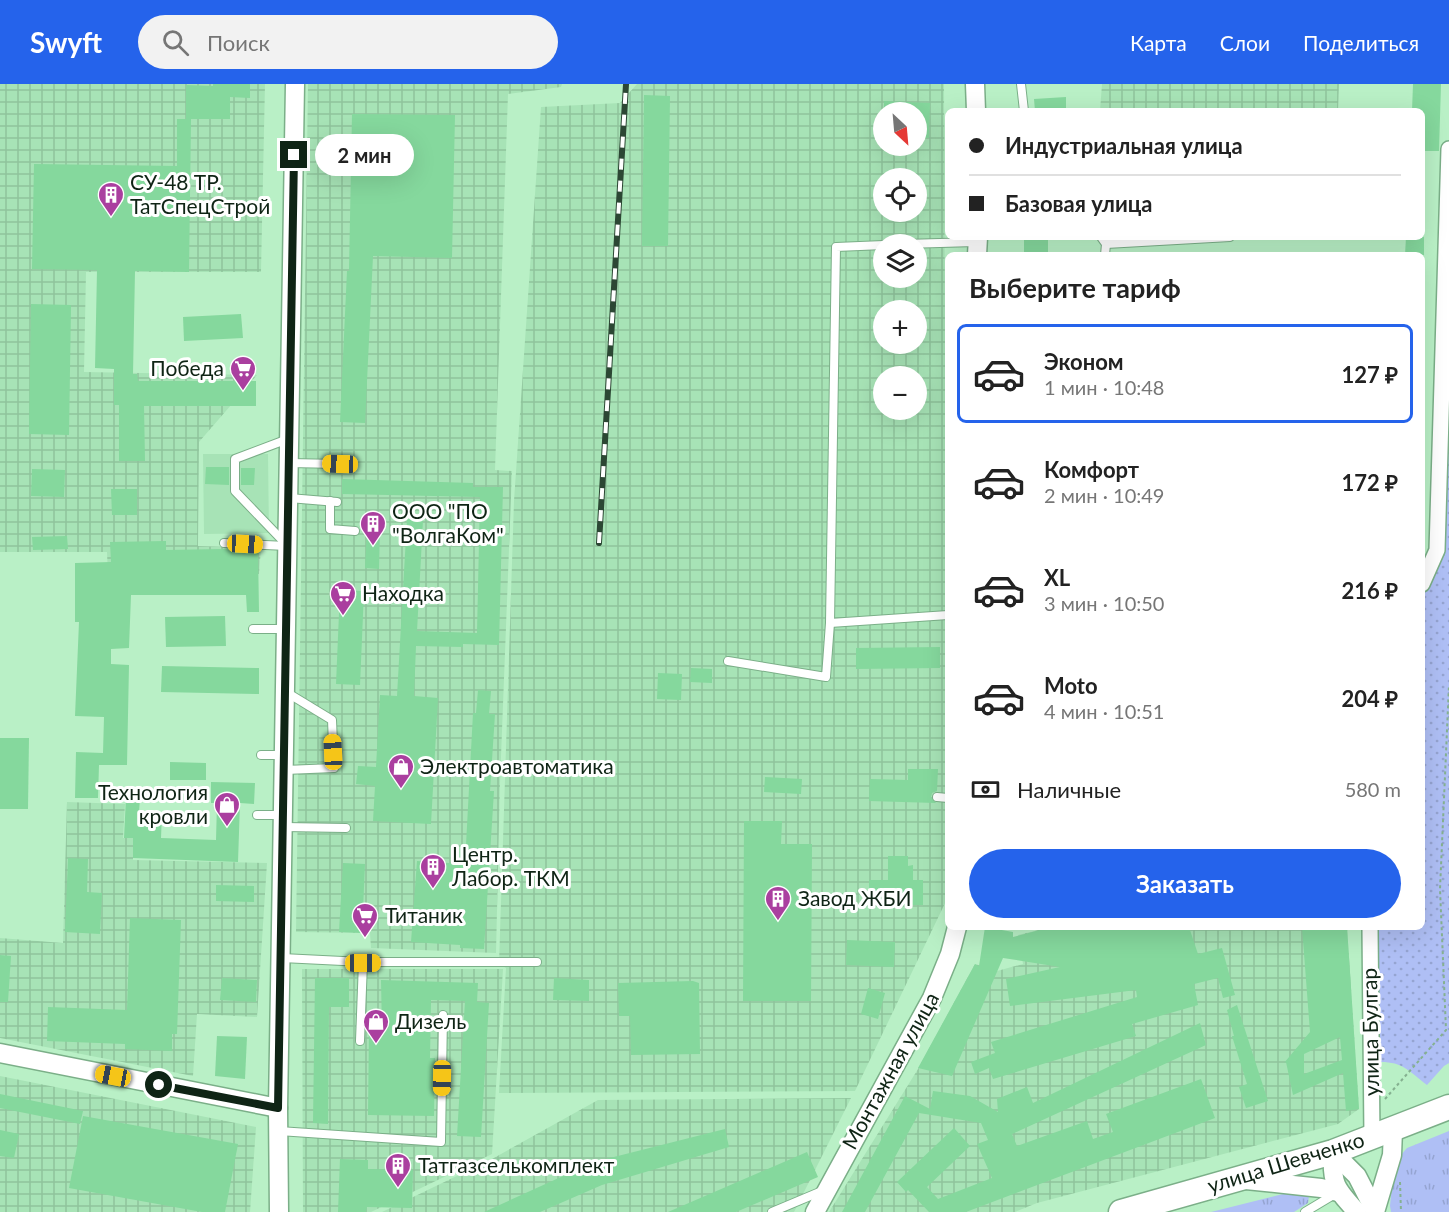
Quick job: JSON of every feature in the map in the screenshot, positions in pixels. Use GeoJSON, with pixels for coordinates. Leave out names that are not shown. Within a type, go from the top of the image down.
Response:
{"type":"FeatureCollection","features":[{"type":"Feature","properties":{"kind":"main road","name":"улица Шевченко"},"geometry":{"type":"LineString","coordinates":[[1121,1212],[1333,1152],[1449,1107]]}},
{"type":"Feature","properties":{"kind":"street"},"geometry":{"type":"LineString","coordinates":[[279,1212],[278,1108],[295,84]]}},
{"type":"Feature","properties":{"kind":"street"},"geometry":{"type":"LineString","coordinates":[[975,84],[976,108]]}},
{"type":"Feature","properties":{"kind":"street"},"geometry":{"type":"LineString","coordinates":[[1425,577],[1437,550],[1449,148]]}},
{"type":"Feature","properties":{"kind":"street","name":"Монтажная улица"},"geometry":{"type":"LineString","coordinates":[[815,1212],[932,998],[950,954],[956,930]]}},
{"type":"Feature","properties":{"kind":"street","name":"улица Булгар"},"geometry":{"type":"LineString","coordinates":[[1370,930],[1372,1113],[1382,1134]]}},
{"type":"Feature","properties":{"kind":"street"},"geometry":{"type":"LineString","coordinates":[[0,1053],[278,1108]]}},
{"type":"Feature","properties":{"kind":"street"},"geometry":{"type":"LineString","coordinates":[[1369,1211],[1392,1155],[1382,1134]]}},
{"type":"Feature","properties":{"kind":"street"},"geometry":{"type":"LineString","coordinates":[[1333,1152],[1357,1176],[1369,1211]]}},
{"type":"Feature","properties":{"kind":"street"},"geometry":{"type":"LineString","coordinates":[[1333,1152],[1331,1174],[1338,1192]]}},
{"type":"Feature","properties":{"kind":"street"},"geometry":{"type":"LineString","coordinates":[[1236,1179],[1321,1188],[1338,1192],[1369,1211]]}},
{"type":"Feature","properties":{"kind":"lane"},"geometry":{"type":"LineString","coordinates":[[1021,84],[1024,108]]}},
{"type":"Feature","properties":{"kind":"lane"},"geometry":{"type":"LineString","coordinates":[[1104,241],[1136,240]]}},
{"type":"Feature","properties":{"kind":"lane"},"geometry":{"type":"LineString","coordinates":[[927,244],[978,244]]}},
{"type":"Feature","properties":{"kind":"lane"},"geometry":{"type":"LineString","coordinates":[[728,661],[826,677],[830,623],[836,247],[873,245]]}},
{"type":"Feature","properties":{"kind":"lane"},"geometry":{"type":"LineString","coordinates":[[288,546],[235,491],[235,459],[289,439]]}},
{"type":"Feature","properties":{"kind":"lane"},"geometry":{"type":"LineString","coordinates":[[289,463],[340,464]]}},
{"type":"Feature","properties":{"kind":"lane"},"geometry":{"type":"LineString","coordinates":[[289,498],[334,501],[330,529],[354,531]]}},
{"type":"Feature","properties":{"kind":"lane"},"geometry":{"type":"LineString","coordinates":[[224,543],[288,546]]}},
{"type":"Feature","properties":{"kind":"lane"},"geometry":{"type":"LineString","coordinates":[[830,623],[945,615]]}},
{"type":"Feature","properties":{"kind":"lane"},"geometry":{"type":"LineString","coordinates":[[253,629],[287,629]]}},
{"type":"Feature","properties":{"kind":"lane"},"geometry":{"type":"LineString","coordinates":[[261,755],[285,762],[334,768],[332,720],[286,692]]}},
{"type":"Feature","properties":{"kind":"lane"},"geometry":{"type":"LineString","coordinates":[[937,797],[945,798]]}},
{"type":"Feature","properties":{"kind":"lane"},"geometry":{"type":"LineString","coordinates":[[256,815],[284,821],[346,828]]}},
{"type":"Feature","properties":{"kind":"lane"},"geometry":{"type":"LineString","coordinates":[[282,958],[363,963],[537,962]]}},
{"type":"Feature","properties":{"kind":"lane"},"geometry":{"type":"LineString","coordinates":[[360,1041],[363,963]]}},
{"type":"Feature","properties":{"kind":"lane"},"geometry":{"type":"LineString","coordinates":[[278,1131],[441,1142],[443,1015]]}},
{"type":"Feature","properties":{"kind":"lane"},"geometry":{"type":"LineString","coordinates":[[772,1212],[826,1190]]}},
{"type":"Feature","properties":{"kind":"lane"},"geometry":{"type":"LineString","coordinates":[[1305,1212],[1338,1192]]}},
{"type":"Feature","properties":{"kind":"path"},"geometry":{"type":"LineString","coordinates":[[1449,684],[1440,890],[1446,1030],[1449,1034]]}},
{"type":"Feature","properties":{"kind":"path"},"geometry":{"type":"LineString","coordinates":[[1372,1113],[1446,1030]]}},
{"type":"Feature","properties":{"kind":"shaded area","name":"СУ-48 ТР. ТатСпецСтрой"},"geometry":{"type":"Polygon","coordinates":[[[0,84],[265,84],[261,272],[86,272],[84,372],[257,375],[199,442],[198,546],[261,548],[259,574],[108,578],[107,552],[0,552],[0,84]]]}},
{"type":"Feature","properties":{"kind":"shaded area"},"geometry":{"type":"Polygon","coordinates":[[[308,84],[562,84],[561,87],[508,94],[495,470],[512,471],[496,953],[371,948],[370,933],[296,932],[308,84]]]}},
{"type":"Feature","properties":{"kind":"shaded area","name":"Завод ЖБИ"},"geometry":{"type":"Polygon","coordinates":[[[637,84],[944,84],[945,903],[855,1091],[499,1093],[506,968],[499,964],[514,501],[541,107],[620,103],[637,84]]]}},
{"type":"Feature","properties":{"kind":"shaded area"},"geometry":{"type":"Polygon","coordinates":[[[1102,84],[1339,84],[1338,108],[1100,108],[1102,84]]]}},
{"type":"Feature","properties":{"kind":"shaded area"},"geometry":{"type":"Polygon","coordinates":[[[203,454],[268,454],[269,533],[204,534],[203,454]]]}},
{"type":"Feature","properties":{"kind":"shaded area"},"geometry":{"type":"Polygon","coordinates":[[[67,802],[125,804],[123,838],[133,838],[133,860],[267,863],[257,1017],[197,1014],[193,1076],[0,1038],[0,938],[63,943],[67,802]]]}},
{"type":"Feature","properties":{"kind":"shaded area"},"geometry":{"type":"Polygon","coordinates":[[[1039,930],[1347,930],[1359,1109],[1338,1124],[1037,1203],[1015,1212],[829,1212],[918,1069],[975,964],[997,971],[1023,964],[1018,935],[1039,930]]]}},
{"type":"Feature","properties":{"kind":"shaded area"},"geometry":{"type":"Polygon","coordinates":[[[302,969],[503,969],[492,1154],[371,1212],[303,1212],[302,969]]]}},
{"type":"Feature","properties":{"kind":"shaded area"},"geometry":{"type":"Polygon","coordinates":[[[0,1076],[256,1127],[250,1212],[0,1212],[0,1076]]]}},
{"type":"Feature","properties":{"kind":"shaded area"},"geometry":{"type":"Polygon","coordinates":[[[851,1098],[794,1212],[382,1212],[492,1159],[598,1100],[851,1098]]]}},
{"type":"Feature","properties":{"kind":"green space"},"geometry":{"type":"Polygon","coordinates":[[[1449,303],[1449,1063],[1427,1085],[1399,1065],[1377,1062],[1373,930],[1425,930],[1425,591],[1441,556],[1449,303]]]}},
{"type":"Feature","properties":{"kind":"green space"},"geometry":{"type":"Polygon","coordinates":[[[1449,1131],[1449,1212],[1391,1212],[1394,1163],[1407,1148],[1449,1131]]]}},
{"type":"Feature","properties":{"kind":"green space"},"geometry":{"type":"Polygon","coordinates":[[[1301,1192],[1309,1196],[1308,1203],[1294,1212],[1211,1212],[1283,1194],[1301,1192]]]}},
{"type":"Feature","properties":{"kind":"building"},"geometry":{"type":"Polygon","coordinates":[[[213,84],[250,84],[250,98],[230,97],[230,119],[191,119],[189,272],[135,271],[133,374],[137,374],[138,381],[256,381],[256,406],[144,406],[145,461],[119,461],[119,405],[114,405],[114,369],[95,368],[97,270],[32,269],[34,164],[177,166],[177,119],[186,119],[186,85],[213,86],[213,84]]]}},
{"type":"Feature","properties":{"kind":"building"},"geometry":{"type":"Polygon","coordinates":[[[1413,84],[1441,84],[1439,151],[1425,151],[1425,108],[1412,108],[1413,84]]]}},
{"type":"Feature","properties":{"kind":"building"},"geometry":{"type":"Polygon","coordinates":[[[644,95],[670,96],[668,246],[642,246],[644,95]]]}},
{"type":"Feature","properties":{"kind":"building"},"geometry":{"type":"Polygon","coordinates":[[[1066,97],[1066,108],[1035,108],[1034,99],[1066,97]]]}},
{"type":"Feature","properties":{"kind":"building"},"geometry":{"type":"Polygon","coordinates":[[[927,103],[930,103],[929,138],[927,138],[927,103]]]}},
{"type":"Feature","properties":{"kind":"building"},"geometry":{"type":"Polygon","coordinates":[[[352,114],[455,115],[452,258],[373,256],[365,423],[340,422],[347,271],[349,271],[352,114]]]}},
{"type":"Feature","properties":{"kind":"building"},"geometry":{"type":"Polygon","coordinates":[[[1024,240],[1048,240],[1048,252],[1024,252],[1024,240]]]}},
{"type":"Feature","properties":{"kind":"building"},"geometry":{"type":"Polygon","coordinates":[[[1406,240],[1424,240],[1424,252],[1405,252],[1406,240]]]}},
{"type":"Feature","properties":{"kind":"building"},"geometry":{"type":"Polygon","coordinates":[[[31,304],[71,305],[69,435],[29,434],[31,304]]]}},
{"type":"Feature","properties":{"kind":"building"},"geometry":{"type":"Polygon","coordinates":[[[241,314],[243,338],[184,341],[183,317],[241,314]]]}},
{"type":"Feature","properties":{"kind":"building"},"geometry":{"type":"Polygon","coordinates":[[[206,467],[229,467],[229,485],[205,484],[206,467]]]}},
{"type":"Feature","properties":{"kind":"building"},"geometry":{"type":"Polygon","coordinates":[[[241,468],[255,468],[254,485],[241,485],[241,468]]]}},
{"type":"Feature","properties":{"kind":"building"},"geometry":{"type":"Polygon","coordinates":[[[32,469],[65,470],[64,497],[31,496],[32,469]]]}},
{"type":"Feature","properties":{"kind":"building"},"geometry":{"type":"Polygon","coordinates":[[[342,479],[473,483],[473,487],[503,487],[499,645],[416,646],[414,696],[438,698],[431,824],[373,821],[375,786],[356,784],[358,766],[376,767],[380,695],[397,696],[407,519],[423,520],[417,631],[477,633],[480,497],[342,494],[342,479]]]}},
{"type":"Feature","properties":{"kind":"building"},"geometry":{"type":"Polygon","coordinates":[[[111,489],[137,489],[137,515],[112,515],[111,489]]]}},
{"type":"Feature","properties":{"kind":"building","name":"ООО \"ПО \"ВолгаКом\""},"geometry":{"type":"Polygon","coordinates":[[[367,526],[380,527],[379,569],[365,568],[367,526]]]}},
{"type":"Feature","properties":{"kind":"building"},"geometry":{"type":"Polygon","coordinates":[[[67,536],[68,549],[33,550],[32,537],[67,536]]]}},
{"type":"Feature","properties":{"kind":"building"},"geometry":{"type":"Polygon","coordinates":[[[166,541],[166,550],[258,551],[259,612],[247,612],[246,595],[131,595],[129,648],[111,649],[111,664],[129,665],[127,765],[99,765],[98,798],[75,798],[76,752],[103,753],[104,717],[75,716],[79,622],[75,622],[75,563],[111,562],[110,542],[166,541]]]}},
{"type":"Feature","properties":{"kind":"building"},"geometry":{"type":"Polygon","coordinates":[[[340,590],[364,591],[360,685],[336,684],[340,590]]]}},
{"type":"Feature","properties":{"kind":"building"},"geometry":{"type":"Polygon","coordinates":[[[225,616],[226,646],[166,647],[165,617],[225,616]]]}},
{"type":"Feature","properties":{"kind":"building"},"geometry":{"type":"Polygon","coordinates":[[[940,647],[940,668],[856,669],[856,648],[940,647]]]}},
{"type":"Feature","properties":{"kind":"building"},"geometry":{"type":"Polygon","coordinates":[[[162,666],[259,668],[259,694],[161,692],[162,666]]]}},
{"type":"Feature","properties":{"kind":"building"},"geometry":{"type":"Polygon","coordinates":[[[691,668],[712,669],[712,683],[690,682],[691,668]]]}},
{"type":"Feature","properties":{"kind":"building"},"geometry":{"type":"Polygon","coordinates":[[[658,673],[682,674],[681,700],[657,699],[658,673]]]}},
{"type":"Feature","properties":{"kind":"building"},"geometry":{"type":"Polygon","coordinates":[[[478,690],[491,691],[489,714],[495,714],[490,791],[494,791],[484,949],[411,942],[417,861],[465,864],[473,713],[476,713],[478,690]]]}},
{"type":"Feature","properties":{"kind":"building"},"geometry":{"type":"Polygon","coordinates":[[[0,738],[29,738],[28,809],[0,809],[0,738]]]}},
{"type":"Feature","properties":{"kind":"building"},"geometry":{"type":"Polygon","coordinates":[[[170,762],[206,763],[206,780],[170,780],[170,762]]]}},
{"type":"Feature","properties":{"kind":"building"},"geometry":{"type":"Polygon","coordinates":[[[908,769],[938,769],[937,791],[932,793],[931,797],[936,803],[869,801],[870,779],[908,780],[908,769]]]}},
{"type":"Feature","properties":{"kind":"building"},"geometry":{"type":"Polygon","coordinates":[[[765,777],[802,779],[801,794],[764,792],[765,777]]]}},
{"type":"Feature","properties":{"kind":"building"},"geometry":{"type":"Polygon","coordinates":[[[211,782],[255,783],[254,804],[240,803],[238,862],[133,858],[133,838],[124,838],[126,797],[140,798],[139,812],[162,813],[161,838],[216,840],[217,803],[211,803],[211,782]]]}},
{"type":"Feature","properties":{"kind":"building","name":"Завод ЖБИ"},"geometry":{"type":"Polygon","coordinates":[[[744,821],[782,821],[781,844],[812,844],[811,1001],[743,1001],[744,821]]]}},
{"type":"Feature","properties":{"kind":"building"},"geometry":{"type":"Polygon","coordinates":[[[888,856],[908,856],[908,866],[913,865],[913,880],[923,880],[923,905],[869,905],[869,880],[888,880],[888,856]]]}},
{"type":"Feature","properties":{"kind":"building"},"geometry":{"type":"Polygon","coordinates":[[[68,858],[88,859],[87,892],[102,893],[100,934],[65,932],[68,858]]]}},
{"type":"Feature","properties":{"kind":"building"},"geometry":{"type":"Polygon","coordinates":[[[343,863],[365,864],[362,933],[339,932],[343,863]]]}},
{"type":"Feature","properties":{"kind":"building"},"geometry":{"type":"Polygon","coordinates":[[[216,885],[254,886],[254,902],[216,901],[216,885]]]}},
{"type":"Feature","properties":{"kind":"building"},"geometry":{"type":"Polygon","coordinates":[[[130,918],[181,920],[177,1034],[172,1034],[172,1051],[125,1049],[125,1044],[47,1041],[48,1007],[127,1010],[130,918]]]}},
{"type":"Feature","properties":{"kind":"building"},"geometry":{"type":"Polygon","coordinates":[[[985,930],[1013,932],[1013,937],[1040,930],[1190,930],[1198,954],[1222,948],[1235,995],[1223,998],[1218,978],[1194,984],[1198,1005],[1132,1024],[1136,1036],[993,1079],[989,1068],[975,1074],[971,1062],[995,1053],[991,1042],[1137,997],[1136,990],[1010,1006],[1006,979],[1060,967],[1003,958],[952,1076],[918,1068],[975,964],[979,966],[985,930]]]}},
{"type":"Feature","properties":{"kind":"building"},"geometry":{"type":"Polygon","coordinates":[[[1302,930],[1347,930],[1359,1109],[1346,1111],[1343,1073],[1293,1095],[1286,1062],[1284,1063],[1310,1032],[1302,930]],[[1340,1037],[1304,1054],[1304,1074],[1342,1060],[1340,1037]]]}},
{"type":"Feature","properties":{"kind":"building"},"geometry":{"type":"Polygon","coordinates":[[[847,940],[895,942],[894,967],[846,965],[847,940]]]}},
{"type":"Feature","properties":{"kind":"building"},"geometry":{"type":"Polygon","coordinates":[[[0,955],[11,956],[8,1002],[0,1002],[0,955]]]}},
{"type":"Feature","properties":{"kind":"building"},"geometry":{"type":"Polygon","coordinates":[[[222,978],[257,980],[256,1002],[220,1000],[222,978]]]}},
{"type":"Feature","properties":{"kind":"building"},"geometry":{"type":"Polygon","coordinates":[[[315,978],[349,978],[349,1007],[329,1007],[328,1124],[313,1123],[315,978]]]}},
{"type":"Feature","properties":{"kind":"building"},"geometry":{"type":"Polygon","coordinates":[[[554,978],[589,980],[589,1001],[553,1000],[554,978]]]}},
{"type":"Feature","properties":{"kind":"building"},"geometry":{"type":"Polygon","coordinates":[[[381,980],[478,983],[477,1002],[489,1003],[481,1137],[457,1136],[465,1001],[431,1000],[430,1058],[435,1058],[434,1116],[368,1115],[369,1030],[382,1030],[381,980]]]}},
{"type":"Feature","properties":{"kind":"building"},"geometry":{"type":"Polygon","coordinates":[[[693,981],[699,983],[700,1054],[631,1055],[630,1016],[619,1016],[618,983],[693,981]]]}},
{"type":"Feature","properties":{"kind":"building"},"geometry":{"type":"Polygon","coordinates":[[[868,988],[885,993],[878,1019],[861,1014],[868,988]]]}},
{"type":"Feature","properties":{"kind":"building"},"geometry":{"type":"Polygon","coordinates":[[[1237,1005],[1268,1101],[1246,1108],[1239,1087],[1247,1084],[1232,1036],[1234,1036],[1227,1010],[1237,1005]]]}},
{"type":"Feature","properties":{"kind":"building"},"geometry":{"type":"Polygon","coordinates":[[[1200,1023],[1206,1045],[1012,1134],[1017,1146],[1087,1121],[1093,1139],[1113,1132],[1106,1114],[1201,1079],[1215,1118],[966,1212],[929,1212],[897,1182],[954,1128],[970,1146],[927,1187],[938,1199],[992,1178],[977,1144],[988,1140],[981,1123],[919,1113],[865,1212],[842,1212],[905,1096],[930,1109],[933,1091],[970,1096],[998,1112],[997,1099],[1027,1087],[1033,1103],[1200,1023]]]}},
{"type":"Feature","properties":{"kind":"building"},"geometry":{"type":"Polygon","coordinates":[[[217,1036],[247,1037],[245,1079],[215,1076],[217,1036]]]}},
{"type":"Feature","properties":{"kind":"building"},"geometry":{"type":"Polygon","coordinates":[[[0,1094],[83,1111],[80,1124],[0,1108],[0,1094]]]}},
{"type":"Feature","properties":{"kind":"building"},"geometry":{"type":"Polygon","coordinates":[[[83,1116],[238,1144],[225,1212],[202,1212],[69,1188],[83,1116]]]}},
{"type":"Feature","properties":{"kind":"building"},"geometry":{"type":"Polygon","coordinates":[[[725,1129],[729,1147],[602,1185],[540,1212],[484,1212],[594,1162],[725,1129]]]}},
{"type":"Feature","properties":{"kind":"building"},"geometry":{"type":"Polygon","coordinates":[[[0,1130],[19,1134],[14,1158],[0,1156],[0,1130]]]}},
{"type":"Feature","properties":{"kind":"building"},"geometry":{"type":"Polygon","coordinates":[[[807,1152],[818,1177],[736,1212],[668,1212],[807,1152]]]}},
{"type":"Feature","properties":{"kind":"building"},"geometry":{"type":"Polygon","coordinates":[[[340,1159],[368,1160],[368,1169],[413,1170],[412,1208],[367,1207],[366,1212],[338,1212],[340,1159]]]}},
{"type":"Feature","properties":{"kind":"railway"},"geometry":{"type":"LineString","coordinates":[[599,543],[626,84]]}},
{"type":"Feature","properties":{"kind":"place","name":"СУ-48 ТР. ТатСпецСтрой"},"geometry":{"type":"Point","coordinates":[111,218]}},
{"type":"Feature","properties":{"kind":"place","name":"Победа"},"geometry":{"type":"Point","coordinates":[243,392]}},
{"type":"Feature","properties":{"kind":"place","name":"ООО \"ПО \"ВолгаКом\""},"geometry":{"type":"Point","coordinates":[373,547]}},
{"type":"Feature","properties":{"kind":"place","name":"Находка"},"geometry":{"type":"Point","coordinates":[343,617]}},
{"type":"Feature","properties":{"kind":"place","name":"Электроавтоматика"},"geometry":{"type":"Point","coordinates":[401,790]}},
{"type":"Feature","properties":{"kind":"place","name":"Технология кровли"},"geometry":{"type":"Point","coordinates":[227,828]}},
{"type":"Feature","properties":{"kind":"place","name":"Центр. Лабор. ТКМ"},"geometry":{"type":"Point","coordinates":[433,890]}},
{"type":"Feature","properties":{"kind":"place","name":"Завод ЖБИ"},"geometry":{"type":"Point","coordinates":[778,922]}},
{"type":"Feature","properties":{"kind":"place","name":"Титаник"},"geometry":{"type":"Point","coordinates":[365,939]}},
{"type":"Feature","properties":{"kind":"place","name":"Дизель"},"geometry":{"type":"Point","coordinates":[376,1045]}},
{"type":"Feature","properties":{"kind":"place","name":"Татгазселькомплект"},"geometry":{"type":"Point","coordinates":[398,1189]}},
{"type":"Feature","properties":{"kind":"route"},"geometry":{"type":"LineString","coordinates":[[159,1085],[278,1108],[294,155]]}}]}
